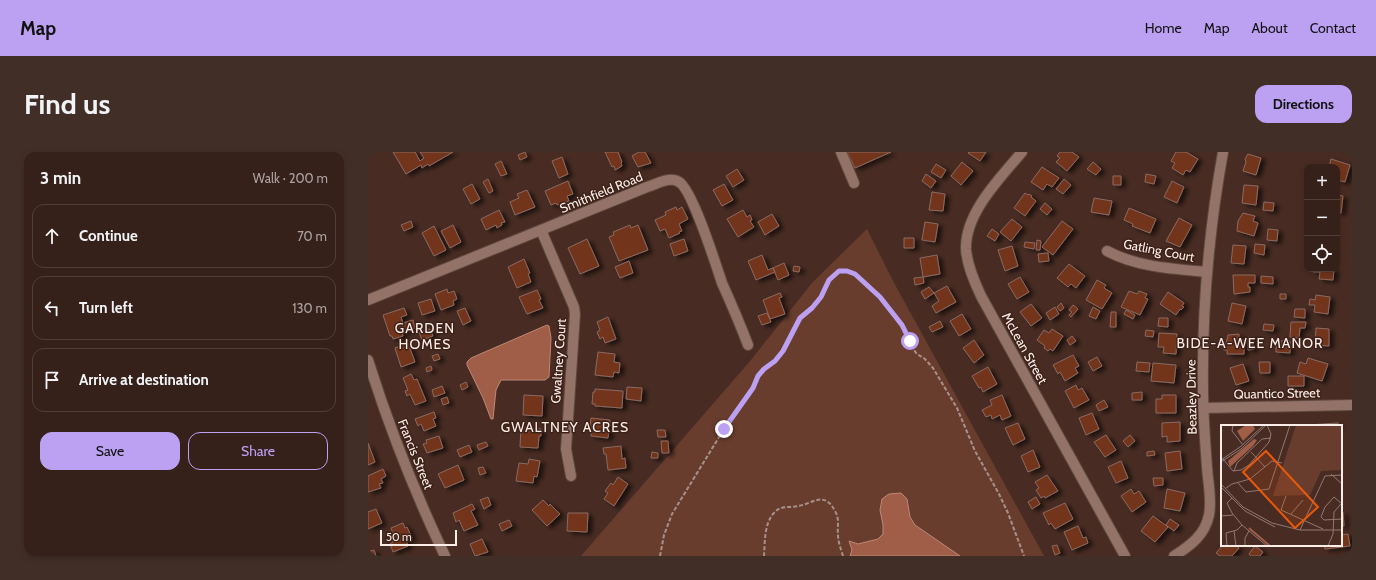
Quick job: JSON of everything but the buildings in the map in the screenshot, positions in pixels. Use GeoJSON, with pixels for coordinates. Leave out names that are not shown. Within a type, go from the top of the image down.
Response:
{"type":"FeatureCollection","features":[{"type":"Feature","properties":{"kind":"street"},"geometry":{"type":"LineString","coordinates":[[841,152],[854,183]]}},
{"type":"Feature","properties":{"kind":"street","name":"McLean Street"},"geometry":{"type":"LineString","coordinates":[[1022,152],[985,198],[970,224],[966,249],[968,262],[985,302],[1125,556]]}},
{"type":"Feature","properties":{"kind":"street","name":"Beazley Drive"},"geometry":{"type":"LineString","coordinates":[[1174,556],[1186,548],[1199,536],[1207,522],[1209,514],[1210,492],[1204,408],[1204,331],[1207,272],[1213,212],[1223,152]]}},
{"type":"Feature","properties":{"kind":"street","name":"Smithfield Road"},"geometry":{"type":"LineString","coordinates":[[368,300],[647,187],[676,180],[681,183],[692,202],[722,283],[748,345]]}},
{"type":"Feature","properties":{"kind":"street","name":"Gwaltney Court"},"geometry":{"type":"LineString","coordinates":[[541,230],[574,307],[575,314],[566,449],[571,476]]}},
{"type":"Feature","properties":{"kind":"street","name":"Gatling Court"},"geometry":{"type":"LineString","coordinates":[[1107,251],[1126,260],[1179,270],[1207,272]]}},
{"type":"Feature","properties":{"kind":"street","name":"Francis Street"},"geometry":{"type":"LineString","coordinates":[[368,360],[404,462],[445,556]]}},
{"type":"Feature","properties":{"kind":"street","name":"Quantico Street"},"geometry":{"type":"LineString","coordinates":[[1204,408],[1352,405]]}},
{"type":"Feature","properties":{"kind":"path"},"geometry":{"type":"LineString","coordinates":[[660,556],[664,535],[672,514],[724,429],[753,388],[758,376],[779,356],[800,318],[812,308],[821,297],[829,280],[839,271],[847,271],[855,274],[880,297],[902,325],[914,350],[933,368],[957,408],[975,451],[999,494],[1024,556]]}},
{"type":"Feature","properties":{"kind":"path"},"geometry":{"type":"LineString","coordinates":[[764,556],[766,530],[775,511],[783,507],[798,506],[818,499],[828,502],[835,510],[838,518],[838,536],[843,556]]}},
{"type":"Feature","properties":{"kind":"shaded area"},"geometry":{"type":"Polygon","coordinates":[[[867,229],[893,281],[1044,556],[581,556],[751,360],[812,283],[867,229]]]}},
{"type":"Feature","properties":{"kind":"shaded area"},"geometry":{"type":"Polygon","coordinates":[[[547,325],[549,326],[551,338],[549,377],[545,380],[501,380],[496,390],[493,419],[491,419],[467,362],[471,358],[547,325]]]}},
{"type":"Feature","properties":{"kind":"shaded area"},"geometry":{"type":"Polygon","coordinates":[[[901,493],[907,499],[910,517],[915,525],[960,556],[850,556],[852,550],[849,541],[858,544],[878,539],[883,534],[880,510],[882,499],[889,494],[901,493]]]}},
{"type":"Feature","properties":{"kind":"district","name":"GARDEN HOMES"},"geometry":{"type":"Point","coordinates":[425,336]}},
{"type":"Feature","properties":{"kind":"district","name":"BIDE-A-WEE MANOR"},"geometry":{"type":"Point","coordinates":[1250,343]}},
{"type":"Feature","properties":{"kind":"district","name":"GWALTNEY ACRES"},"geometry":{"type":"Point","coordinates":[565,427]}},
{"type":"Feature","properties":{"kind":"route"},"geometry":{"type":"LineString","coordinates":[[724,429],[753,388],[758,376],[764,369],[775,361],[783,351],[800,318],[812,308],[821,297],[829,280],[839,271],[847,271],[855,274],[880,297],[902,325],[910,341]]}}]}
